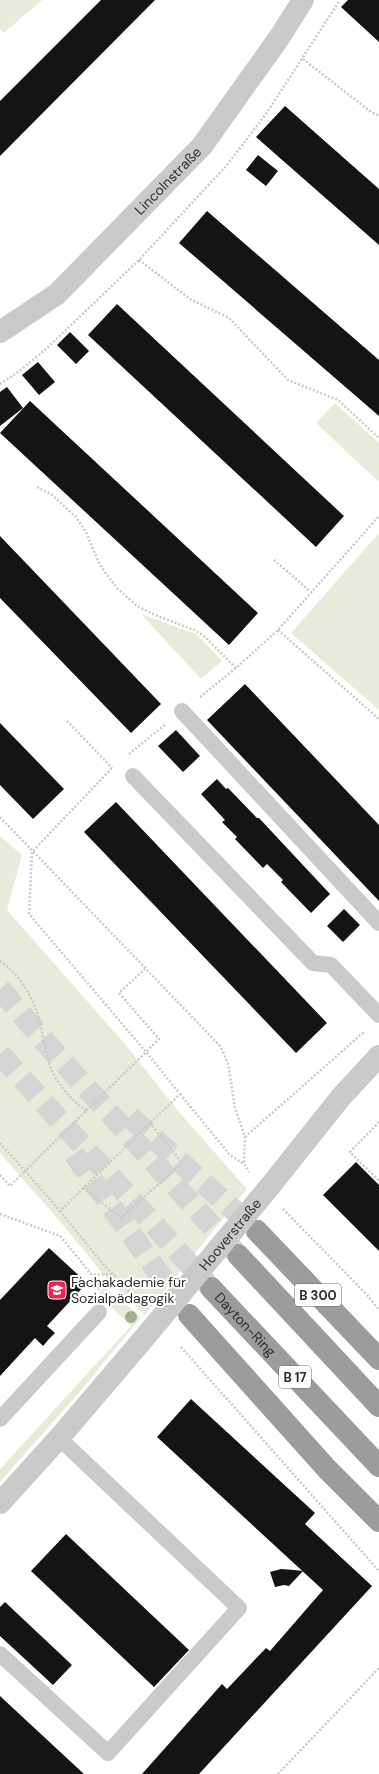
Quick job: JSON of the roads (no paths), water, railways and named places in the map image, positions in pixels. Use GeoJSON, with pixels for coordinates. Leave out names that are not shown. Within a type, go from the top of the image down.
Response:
{"type":"FeatureCollection","features":[{"type":"Feature","properties":{"kind":"highway","name":"B 300"},"geometry":{"type":"LineString","coordinates":[[257,1231],[379,1359]]}},
{"type":"Feature","properties":{"kind":"highway"},"geometry":{"type":"LineString","coordinates":[[238,1255],[379,1406]]}},
{"type":"Feature","properties":{"kind":"highway","name":"Dayton-Ring"},"geometry":{"type":"LineString","coordinates":[[211,1288],[379,1466]]}},
{"type":"Feature","properties":{"kind":"highway"},"geometry":{"type":"LineString","coordinates":[[189,1315],[327,1469],[379,1521]]}},
{"type":"Feature","properties":{"kind":"street","name":"Lincolnstraße"},"geometry":{"type":"LineString","coordinates":[[0,332],[57,294],[202,146],[281,35],[303,0]]}},
{"type":"Feature","properties":{"kind":"street","name":"Hooverstraße"},"geometry":{"type":"LineString","coordinates":[[0,1503],[59,1438],[151,1330],[262,1181],[379,1056]]}},
{"type":"Feature","properties":{"kind":"lane"},"geometry":{"type":"LineString","coordinates":[[182,711],[379,923]]}},
{"type":"Feature","properties":{"kind":"lane"},"geometry":{"type":"LineString","coordinates":[[134,776],[313,963],[331,966],[379,1015]]}},
{"type":"Feature","properties":{"kind":"lane"},"geometry":{"type":"LineString","coordinates":[[0,1418],[99,1312]]}},
{"type":"Feature","properties":{"kind":"lane"},"geometry":{"type":"LineString","coordinates":[[0,1654],[108,1753],[239,1608],[59,1438]]}},
{"type":"Feature","properties":{"kind":"tunnel"},"geometry":{"type":"LineString","coordinates":[[0,989],[46,1043],[237,1254]]}},
{"type":"Feature","properties":{"kind":"tunnel"},"geometry":{"type":"LineString","coordinates":[[0,1054],[211,1288]]}},
{"type":"Feature","properties":{"kind":"tunnel"},"geometry":{"type":"LineString","coordinates":[[130,1117],[257,1231]]}},
{"type":"Feature","properties":{"kind":"tunnel"},"geometry":{"type":"LineString","coordinates":[[74,1154],[187,1313]]}},
{"type":"Feature","properties":{"kind":"place","name":"Fachakademie für Sozialpädagogik"},"geometry":{"type":"Point","coordinates":[57,1290]}}]}
